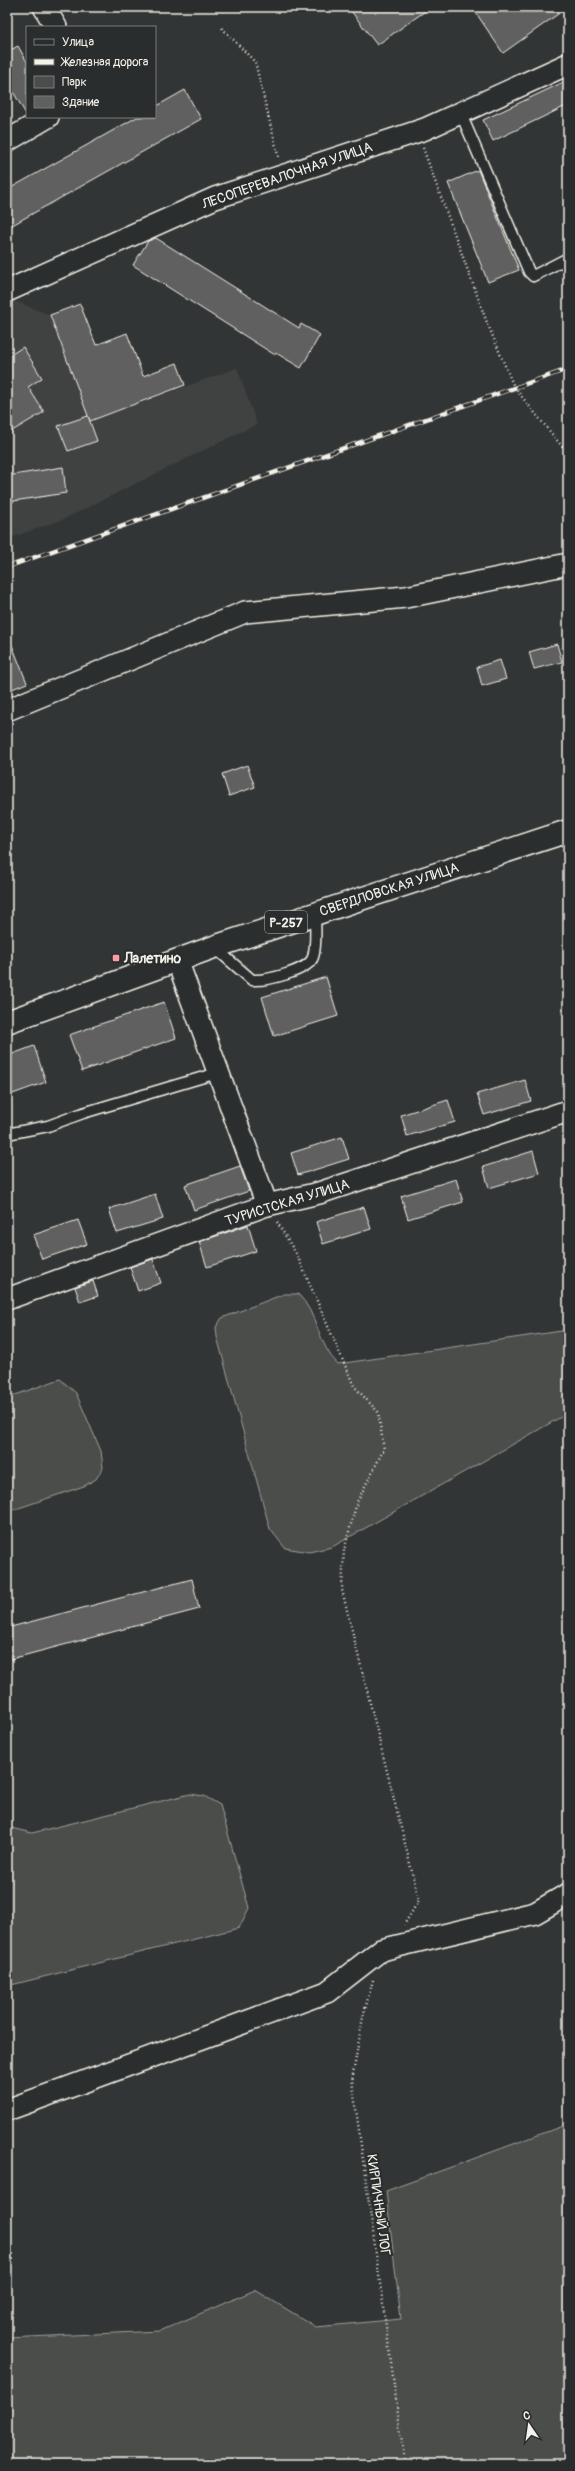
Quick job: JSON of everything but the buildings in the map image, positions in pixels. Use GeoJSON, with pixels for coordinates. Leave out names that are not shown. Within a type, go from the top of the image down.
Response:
{"type":"FeatureCollection","features":[{"type":"Feature","properties":{"kind":"highway","name":"СВЕРДЛОВСКАЯ УЛИЦА"},"geometry":{"type":"LineString","coordinates":[[7,1022],[177,960],[315,912],[568,831]]}},
{"type":"Feature","properties":{"kind":"street"},"geometry":{"type":"LineString","coordinates":[[44,7],[55,26]]}},
{"type":"Feature","properties":{"kind":"street","name":"ЛЕСОПЕРЕВАЛОЧНАЯ УЛИЦА"},"geometry":{"type":"LineString","coordinates":[[7,291],[202,203],[425,129],[461,114],[568,64]]}},
{"type":"Feature","properties":{"kind":"street"},"geometry":{"type":"LineString","coordinates":[[7,141],[46,118]]}},
{"type":"Feature","properties":{"kind":"street"},"geometry":{"type":"LineString","coordinates":[[7,710],[245,612],[406,597],[568,564]]}},
{"type":"Feature","properties":{"kind":"street"},"geometry":{"type":"LineString","coordinates":[[177,960],[217,1073],[267,1205]]}},
{"type":"Feature","properties":{"kind":"street","name":"ТУРИСТСКАЯ УЛИЦА"},"geometry":{"type":"LineString","coordinates":[[7,1299],[267,1205],[319,1194],[568,1111]]}},
{"type":"Feature","properties":{"kind":"street"},"geometry":{"type":"LineString","coordinates":[[7,2110],[327,1992],[381,1950],[535,1912],[568,1894]]}},
{"type":"Feature","properties":{"kind":"lane"},"geometry":{"type":"LineString","coordinates":[[461,114],[529,272],[533,276],[568,258]]}},
{"type":"Feature","properties":{"kind":"lane"},"geometry":{"type":"LineString","coordinates":[[214,947],[252,980],[266,981],[308,965],[313,957],[315,912]]}},
{"type":"Feature","properties":{"kind":"lane"},"geometry":{"type":"LineString","coordinates":[[7,1134],[48,1126],[217,1073]]}},
{"type":"Feature","properties":{"kind":"path"},"geometry":{"type":"LineString","coordinates":[[222,28],[255,62],[283,177]]}},
{"type":"Feature","properties":{"kind":"path"},"geometry":{"type":"LineString","coordinates":[[422,145],[486,320],[514,387],[568,454]]}},
{"type":"Feature","properties":{"kind":"path"},"geometry":{"type":"LineString","coordinates":[[267,1205],[297,1255],[354,1386],[378,1412],[384,1449],[357,1502],[344,1550],[342,1590],[419,1900],[401,1930],[381,1950]]}},
{"type":"Feature","properties":{"kind":"path","name":"КИРПИЧНЫЙ ЛОГ"},"geometry":{"type":"LineString","coordinates":[[381,1950],[363,2017],[352,2080],[405,2464]]}},
{"type":"Feature","properties":{"kind":"shaded area"},"geometry":{"type":"Polygon","coordinates":[[[12,300],[50,315],[90,421],[237,368],[257,424],[64,519],[7,539],[7,302],[12,300]]]}},
{"type":"Feature","properties":{"kind":"green space"},"geometry":{"type":"Polygon","coordinates":[[[284,1294],[298,1294],[305,1302],[310,1310],[326,1348],[331,1357],[338,1364],[568,1330],[568,1413],[332,1547],[309,1552],[285,1548],[270,1529],[217,1337],[216,1327],[222,1318],[284,1294]]]}},
{"type":"Feature","properties":{"kind":"green space"},"geometry":{"type":"Polygon","coordinates":[[[60,1379],[76,1393],[101,1451],[103,1468],[96,1479],[84,1486],[7,1512],[7,1398],[60,1379]]]}},
{"type":"Feature","properties":{"kind":"green space"},"geometry":{"type":"Polygon","coordinates":[[[190,1794],[204,1796],[220,1805],[249,1908],[239,1928],[7,1986],[7,1815],[11,1828],[32,1833],[190,1794]]]}},
{"type":"Feature","properties":{"kind":"green space"},"geometry":{"type":"Polygon","coordinates":[[[568,2124],[568,2464],[7,2464],[7,2338],[160,2331],[255,2290],[316,2327],[401,2319],[386,2191],[568,2124]]]}},
{"type":"Feature","properties":{"kind":"railway"},"geometry":{"type":"LineString","coordinates":[[7,567],[568,369]]}},
{"type":"Feature","properties":{"kind":"place","name":"Лалетино"},"geometry":{"type":"Point","coordinates":[116,958]}}]}
